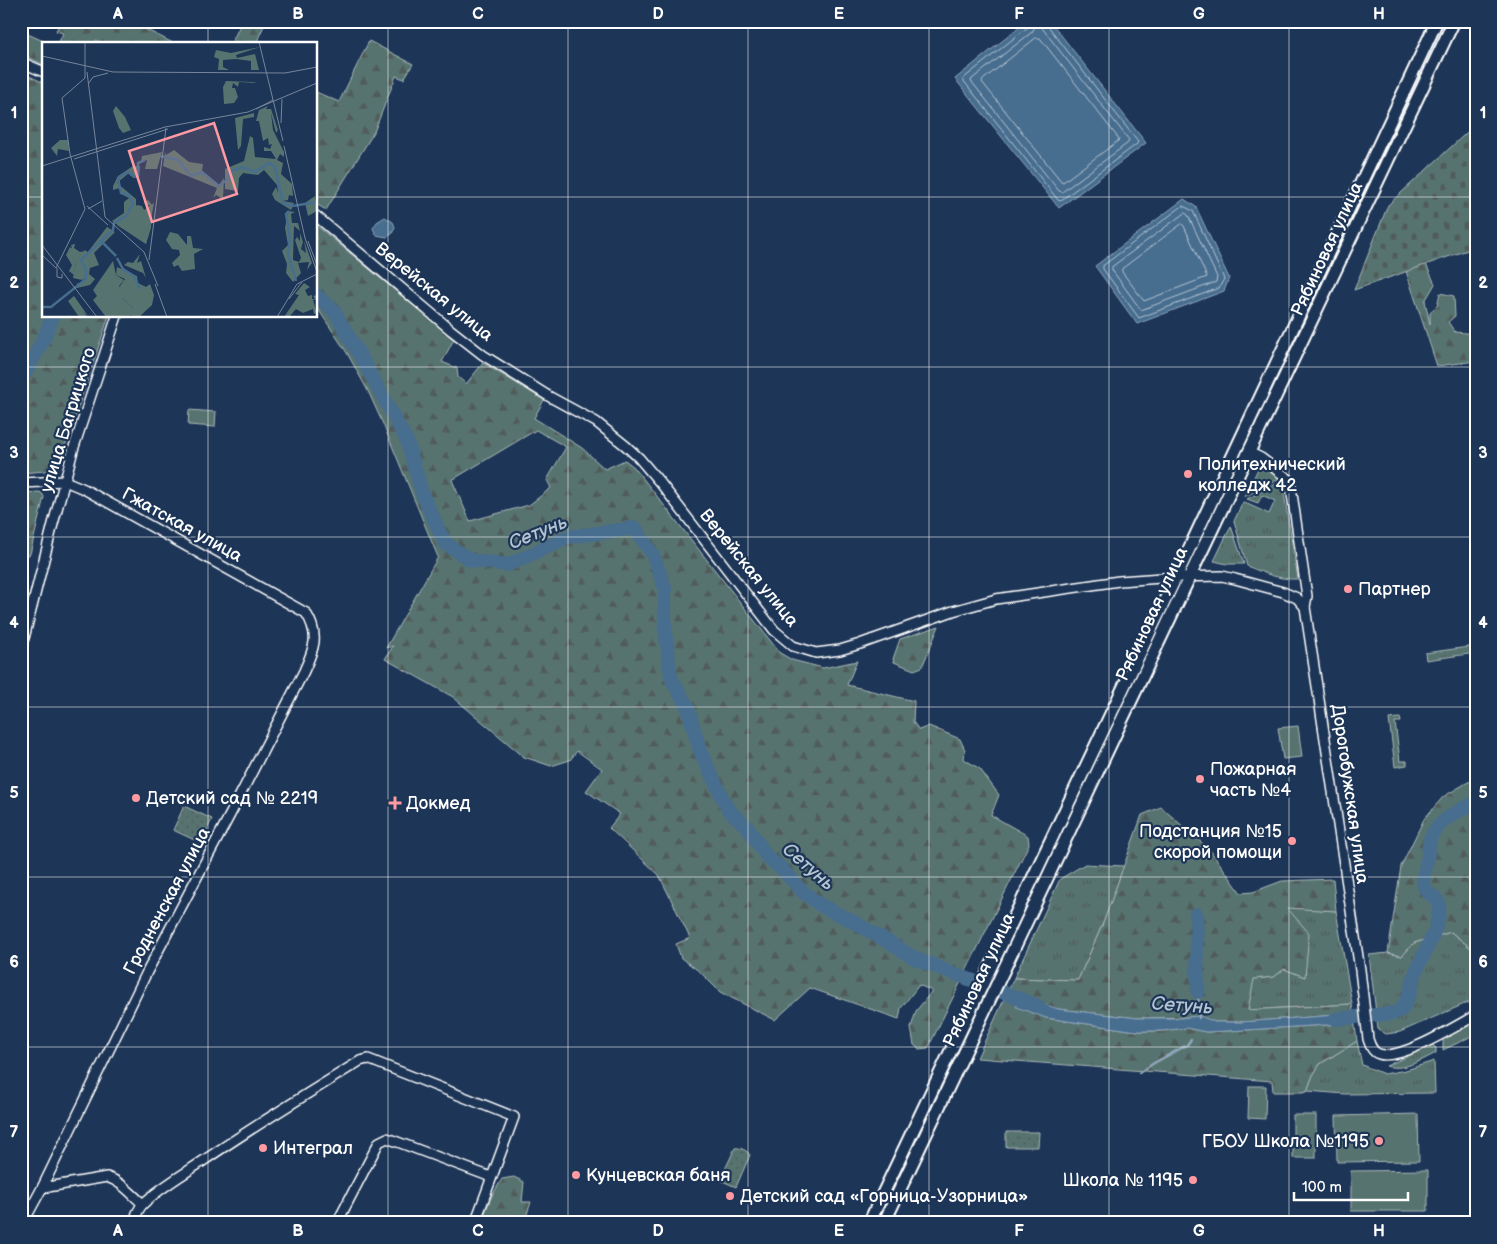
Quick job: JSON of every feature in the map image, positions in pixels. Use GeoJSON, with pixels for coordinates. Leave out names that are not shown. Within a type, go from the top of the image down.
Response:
{"type":"FeatureCollection","features":[{"type":"Feature","properties":{"kind":"main road","name":"Рябиновая улица"},"geometry":{"type":"LineString","coordinates":[[869,1223],[1176,577],[1436,21]]}},
{"type":"Feature","properties":{"kind":"main road","name":"Рябиновая улица"},"geometry":{"type":"LineString","coordinates":[[884,1223],[1454,21]]}},
{"type":"Feature","properties":{"kind":"street"},"geometry":{"type":"LineString","coordinates":[[21,62],[42,71]]}},
{"type":"Feature","properties":{"kind":"street","name":"Верейская улица"},"geometry":{"type":"LineString","coordinates":[[318,218],[451,330],[484,355],[535,388],[596,422],[626,446],[639,458],[665,489],[774,630],[793,646],[816,652],[840,650],[954,611],[996,599],[1119,581],[1190,576],[1222,576],[1283,592],[1297,598],[1305,607]]}},
{"type":"Feature","properties":{"kind":"street","name":"улица Багрицкого"},"geometry":{"type":"LineString","coordinates":[[21,650],[74,447],[116,318]]}},
{"type":"Feature","properties":{"kind":"street","name":"Дорогобужская улица"},"geometry":{"type":"LineString","coordinates":[[1249,452],[1261,458],[1290,480],[1308,596],[1305,607],[1364,1000],[1368,1039],[1371,1048],[1378,1054],[1391,1056],[1439,1036],[1476,1016]]}},
{"type":"Feature","properties":{"kind":"street","name":"Гжатская улица"},"geometry":{"type":"LineString","coordinates":[[21,483],[65,481],[98,496],[306,613],[313,627]]}},
{"type":"Feature","properties":{"kind":"street","name":"Гродненская улица"},"geometry":{"type":"LineString","coordinates":[[23,1223],[42,1188],[147,972],[304,671],[313,651],[315,636],[313,627]]}},
{"type":"Feature","properties":{"kind":"street"},"geometry":{"type":"LineString","coordinates":[[134,1223],[136,1214],[142,1204],[155,1194],[218,1151],[360,1061],[368,1059],[514,1117],[475,1223]]}},
{"type":"Feature","properties":{"kind":"street"},"geometry":{"type":"LineString","coordinates":[[337,1223],[379,1142],[388,1138],[491,1177]]}},
{"type":"Feature","properties":{"kind":"street"},"geometry":{"type":"LineString","coordinates":[[42,1188],[107,1177],[121,1183],[142,1204]]}},
{"type":"Feature","properties":{"kind":"green space"},"geometry":{"type":"Polygon","coordinates":[[[61,21],[129,21],[171,42],[100,42],[96,40],[95,42],[59,42],[63,33],[56,31],[61,21]]]}},
{"type":"Feature","properties":{"kind":"green space"},"geometry":{"type":"Polygon","coordinates":[[[242,21],[266,21],[257,42],[232,42],[242,21]]]}},
{"type":"Feature","properties":{"kind":"green space"},"geometry":{"type":"Polygon","coordinates":[[[21,31],[46,42],[42,42],[42,64],[21,54],[21,31]]]}},
{"type":"Feature","properties":{"kind":"green space"},"geometry":{"type":"Polygon","coordinates":[[[369,41],[413,64],[404,79],[396,76],[374,132],[326,210],[318,205],[318,93],[339,102],[369,41]]]}},
{"type":"Feature","properties":{"kind":"green space"},"geometry":{"type":"Polygon","coordinates":[[[21,72],[42,82],[42,318],[108,318],[57,470],[21,473],[21,72]]]}},
{"type":"Feature","properties":{"kind":"green space"},"geometry":{"type":"Polygon","coordinates":[[[1476,124],[1476,247],[1354,290],[1388,205],[1476,124]]]}},
{"type":"Feature","properties":{"kind":"green space"},"geometry":{"type":"Polygon","coordinates":[[[318,227],[454,339],[442,362],[457,368],[458,377],[466,384],[483,363],[544,400],[534,418],[582,448],[605,469],[625,460],[634,467],[780,653],[792,660],[823,668],[857,661],[847,685],[914,701],[913,722],[919,730],[929,726],[960,739],[965,750],[964,759],[980,769],[999,795],[991,815],[1028,836],[1029,844],[928,1048],[919,1049],[914,1045],[911,1028],[916,1011],[932,991],[919,985],[901,1008],[899,1019],[810,988],[775,1020],[720,992],[700,972],[681,958],[676,944],[690,938],[659,875],[609,828],[620,814],[586,791],[602,769],[577,751],[570,760],[551,766],[524,757],[453,697],[385,659],[393,646],[386,648],[438,557],[383,424],[368,391],[347,353],[318,309],[318,227]],[[536,430],[452,480],[470,521],[529,505],[551,488],[547,480],[566,447],[536,430]]]}},
{"type":"Feature","properties":{"kind":"green space"},"geometry":{"type":"Polygon","coordinates":[[[1425,262],[1435,284],[1425,301],[1430,324],[1430,312],[1437,306],[1440,293],[1454,296],[1455,316],[1448,322],[1455,332],[1476,334],[1476,361],[1437,366],[1405,268],[1425,262]]]}},
{"type":"Feature","properties":{"kind":"green space"},"geometry":{"type":"Polygon","coordinates":[[[189,410],[216,412],[215,427],[188,425],[189,410]]]}},
{"type":"Feature","properties":{"kind":"green space"},"geometry":{"type":"Polygon","coordinates":[[[1260,465],[1281,478],[1244,497],[1260,465]]]}},
{"type":"Feature","properties":{"kind":"green space"},"geometry":{"type":"Polygon","coordinates":[[[1282,481],[1298,579],[1278,577],[1247,566],[1234,521],[1243,502],[1269,514],[1275,501],[1262,495],[1258,503],[1247,499],[1282,481]]]}},
{"type":"Feature","properties":{"kind":"green space"},"geometry":{"type":"Polygon","coordinates":[[[39,492],[44,497],[30,554],[21,557],[21,493],[39,492]]]}},
{"type":"Feature","properties":{"kind":"green space"},"geometry":{"type":"Polygon","coordinates":[[[1231,526],[1244,564],[1227,564],[1214,561],[1231,526]]]}},
{"type":"Feature","properties":{"kind":"green space"},"geometry":{"type":"Polygon","coordinates":[[[939,626],[922,667],[914,670],[894,662],[893,659],[900,639],[939,626]]]}},
{"type":"Feature","properties":{"kind":"green space"},"geometry":{"type":"Polygon","coordinates":[[[1476,646],[1476,653],[1426,660],[1425,653],[1476,646]]]}},
{"type":"Feature","properties":{"kind":"green space"},"geometry":{"type":"Polygon","coordinates":[[[1400,718],[1401,722],[1395,722],[1400,761],[1407,761],[1407,765],[1395,767],[1389,719],[1400,718]]]}},
{"type":"Feature","properties":{"kind":"green space"},"geometry":{"type":"Polygon","coordinates":[[[1298,726],[1302,757],[1283,759],[1278,728],[1298,726]]]}},
{"type":"Feature","properties":{"kind":"green space"},"geometry":{"type":"Polygon","coordinates":[[[1476,781],[1476,952],[1451,932],[1414,943],[1402,956],[1388,953],[1401,866],[1424,819],[1443,797],[1468,782],[1476,781]]]}},
{"type":"Feature","properties":{"kind":"green space"},"geometry":{"type":"Polygon","coordinates":[[[184,806],[212,819],[201,843],[173,830],[184,806]]]}},
{"type":"Feature","properties":{"kind":"green space"},"geometry":{"type":"Polygon","coordinates":[[[1161,807],[1210,850],[1241,893],[1253,892],[1282,881],[1333,879],[1336,911],[1287,908],[1309,933],[1305,977],[1284,969],[1274,977],[1254,979],[1248,1010],[1352,1004],[1357,1041],[1320,1064],[1313,1075],[1307,1091],[1273,1092],[1272,1081],[977,1058],[1014,978],[1078,980],[1104,921],[1142,815],[1161,807]],[[1058,1009],[1046,1018],[1137,1031],[1162,1031],[1186,1028],[1206,1032],[1354,1022],[1352,1012],[1337,1015],[1242,1022],[1215,1022],[1198,1017],[1138,1018],[1058,1009]]]}},
{"type":"Feature","properties":{"kind":"green space"},"geometry":{"type":"Polygon","coordinates":[[[1085,864],[1124,866],[1104,921],[1078,980],[1014,978],[1060,879],[1085,864]]]}},
{"type":"Feature","properties":{"kind":"green space"},"geometry":{"type":"Polygon","coordinates":[[[1287,907],[1336,911],[1352,1004],[1248,1010],[1253,979],[1274,977],[1284,969],[1305,977],[1287,907]]]}},
{"type":"Feature","properties":{"kind":"green space"},"geometry":{"type":"Polygon","coordinates":[[[1451,932],[1476,952],[1476,999],[1400,1032],[1386,1034],[1378,1029],[1369,955],[1388,953],[1402,956],[1414,943],[1451,932]]]}},
{"type":"Feature","properties":{"kind":"green space"},"geometry":{"type":"Polygon","coordinates":[[[1476,1022],[1476,1034],[1443,1050],[1443,1039],[1476,1022]]]}},
{"type":"Feature","properties":{"kind":"green space"},"geometry":{"type":"Polygon","coordinates":[[[1357,1041],[1362,1065],[1384,1074],[1406,1070],[1434,1061],[1435,1093],[1345,1094],[1307,1091],[1313,1075],[1320,1064],[1357,1041]]]}},
{"type":"Feature","properties":{"kind":"green space"},"geometry":{"type":"Polygon","coordinates":[[[1433,1045],[1436,1048],[1436,1053],[1418,1062],[1399,1067],[1386,1066],[1433,1045]]]}},
{"type":"Feature","properties":{"kind":"green space"},"geometry":{"type":"Polygon","coordinates":[[[1249,1086],[1266,1086],[1265,1119],[1248,1118],[1249,1086]]]}},
{"type":"Feature","properties":{"kind":"green space"},"geometry":{"type":"Polygon","coordinates":[[[1418,1114],[1419,1161],[1337,1162],[1336,1116],[1418,1114]]]}},
{"type":"Feature","properties":{"kind":"green space"},"geometry":{"type":"Polygon","coordinates":[[[1293,1115],[1316,1115],[1316,1158],[1293,1158],[1293,1115]]]}},
{"type":"Feature","properties":{"kind":"green space"},"geometry":{"type":"Polygon","coordinates":[[[1006,1132],[1039,1132],[1038,1147],[1006,1147],[1006,1132]]]}},
{"type":"Feature","properties":{"kind":"green space"},"geometry":{"type":"Polygon","coordinates":[[[735,1148],[744,1150],[750,1155],[736,1187],[720,1180],[735,1148]]]}},
{"type":"Feature","properties":{"kind":"green space"},"geometry":{"type":"Polygon","coordinates":[[[1428,1170],[1428,1211],[1351,1211],[1351,1171],[1428,1170]]]}},
{"type":"Feature","properties":{"kind":"green space"},"geometry":{"type":"Polygon","coordinates":[[[514,1177],[524,1182],[522,1202],[531,1202],[524,1223],[480,1223],[502,1179],[514,1177]]]}},
{"type":"Feature","properties":{"kind":"water"},"geometry":{"type":"Polygon","coordinates":[[[1027,21],[1050,21],[1146,143],[1059,208],[955,79],[1027,21]]]}},
{"type":"Feature","properties":{"kind":"water"},"geometry":{"type":"Polygon","coordinates":[[[1184,199],[1196,207],[1229,278],[1224,291],[1137,324],[1095,266],[1184,199]]]}},
{"type":"Feature","properties":{"kind":"water"},"geometry":{"type":"Polygon","coordinates":[[[385,217],[393,222],[395,227],[392,234],[387,237],[376,235],[373,228],[377,222],[385,217]]]}},
{"type":"Feature","properties":{"kind":"water"},"geometry":{"type":"Polygon","coordinates":[[[1021,996],[1058,1009],[1138,1018],[1200,1016],[1215,1022],[1242,1022],[1337,1015],[1352,1012],[1354,1022],[1206,1032],[1186,1028],[1162,1031],[1137,1031],[1046,1018],[1016,1007],[1021,996]]]}},
{"type":"Feature","properties":{"kind":"waterway","name":"Сетунь"},"geometry":{"type":"LineString","coordinates":[[318,297],[334,311],[407,441],[423,496],[445,543],[470,560],[508,565],[568,537],[635,528],[653,555],[665,588],[665,629],[671,678],[688,708],[700,751],[728,809],[748,828],[767,857],[781,868],[802,891],[820,905],[850,920],[914,958],[1038,1006]]}},
{"type":"Feature","properties":{"kind":"waterway","name":"Сетунь"},"geometry":{"type":"LineString","coordinates":[[21,381],[43,340],[52,318]]}},
{"type":"Feature","properties":{"kind":"waterway","name":"Сетунь"},"geometry":{"type":"LineString","coordinates":[[1336,1019],[1395,1013],[1403,1007],[1435,930],[1439,914],[1437,900],[1427,892],[1424,886],[1424,874],[1430,839],[1438,827],[1450,816],[1470,805],[1476,804]]}},
{"type":"Feature","properties":{"kind":"waterway"},"geometry":{"type":"LineString","coordinates":[[1196,914],[1198,992]]}},
{"type":"Feature","properties":{"kind":"waterway"},"geometry":{"type":"LineString","coordinates":[[1198,992],[1199,1018]]}},
{"type":"Feature","properties":{"kind":"waterway"},"geometry":{"type":"LineString","coordinates":[[1139,1073],[1187,1045],[1191,1039]]}},
{"type":"Feature","properties":{"kind":"place","name":"Политехнический колледж 42"},"geometry":{"type":"Point","coordinates":[1188,474]}},
{"type":"Feature","properties":{"kind":"place","name":"Партнер"},"geometry":{"type":"Point","coordinates":[1348,589]}},
{"type":"Feature","properties":{"kind":"place","name":"Пожарная часть №4"},"geometry":{"type":"Point","coordinates":[1200,779]}},
{"type":"Feature","properties":{"kind":"place","name":"Детский сад № 2219"},"geometry":{"type":"Point","coordinates":[136,798]}},
{"type":"Feature","properties":{"kind":"place","name":"Докмед"},"geometry":{"type":"Point","coordinates":[395,803]}},
{"type":"Feature","properties":{"kind":"place","name":"Подстанция №15 скорой помощи"},"geometry":{"type":"Point","coordinates":[1292,841]}},
{"type":"Feature","properties":{"kind":"place","name":"ГБОУ Школа №1195"},"geometry":{"type":"Point","coordinates":[1379,1141]}},
{"type":"Feature","properties":{"kind":"place","name":"Интеграл"},"geometry":{"type":"Point","coordinates":[263,1148]}},
{"type":"Feature","properties":{"kind":"place","name":"Кунцевская баня"},"geometry":{"type":"Point","coordinates":[576,1175]}},
{"type":"Feature","properties":{"kind":"place","name":"Школа № 1195"},"geometry":{"type":"Point","coordinates":[1193,1180]}},
{"type":"Feature","properties":{"kind":"place","name":"Детский сад «Горница-Узорница»"},"geometry":{"type":"Point","coordinates":[730,1196]}}]}
